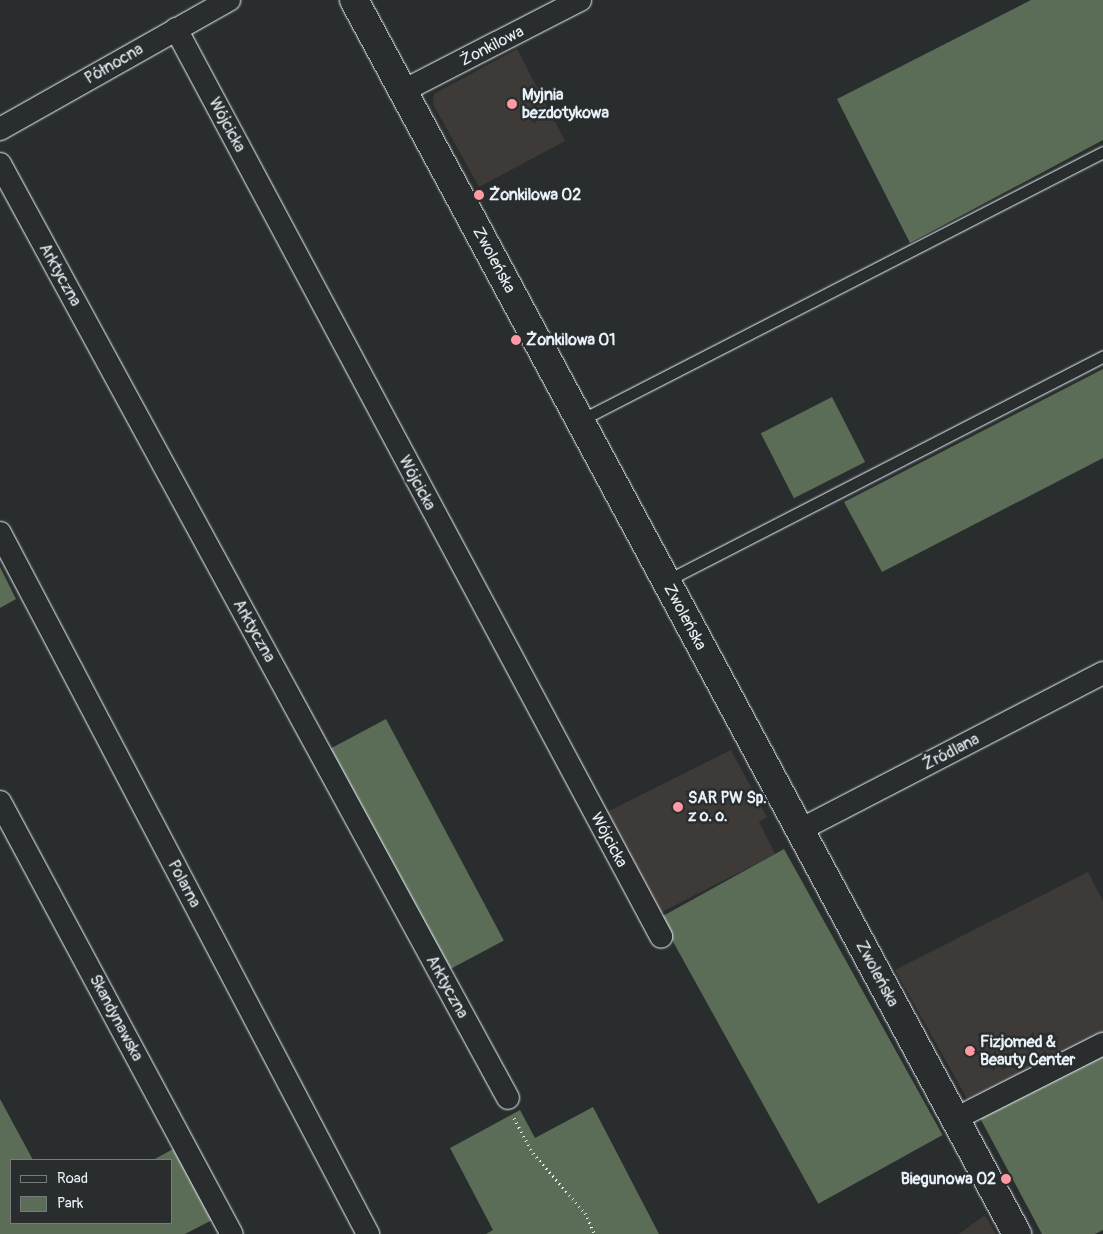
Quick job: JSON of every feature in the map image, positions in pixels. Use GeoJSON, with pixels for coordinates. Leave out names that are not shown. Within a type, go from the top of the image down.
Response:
{"type":"FeatureCollection","features":[{"type":"Feature","properties":{"kind":"street","name":"Północna"},"geometry":{"type":"LineString","coordinates":[[0,129],[229,0]]}},
{"type":"Feature","properties":{"kind":"street","name":"Zwoleńska"},"geometry":{"type":"LineString","coordinates":[[354,0],[1017,1234]]}},
{"type":"Feature","properties":{"kind":"street","name":"Żonkilowa"},"geometry":{"type":"LineString","coordinates":[[403,91],[580,0]]}},
{"type":"Feature","properties":{"kind":"street","name":"Wójcicka"},"geometry":{"type":"LineString","coordinates":[[176,29],[661,936]]}},
{"type":"Feature","properties":{"kind":"street","name":"Arktyczna"},"geometry":{"type":"LineString","coordinates":[[0,164],[508,1098]]}},
{"type":"Feature","properties":{"kind":"street","name":"Polarna"},"geometry":{"type":"LineString","coordinates":[[0,533],[368,1234]]}},
{"type":"Feature","properties":{"kind":"street","name":"Źródlana"},"geometry":{"type":"LineString","coordinates":[[800,830],[1103,673]]}},
{"type":"Feature","properties":{"kind":"street","name":"Skandynawska"},"geometry":{"type":"LineString","coordinates":[[0,802],[232,1234]]}},
{"type":"Feature","properties":{"kind":"street"},"geometry":{"type":"LineString","coordinates":[[955,1119],[1103,1044]]}},
{"type":"Feature","properties":{"kind":"lane"},"geometry":{"type":"LineString","coordinates":[[579,421],[1103,152]]}},
{"type":"Feature","properties":{"kind":"lane"},"geometry":{"type":"LineString","coordinates":[[666,581],[1103,356]]}},
{"type":"Feature","properties":{"kind":"path"},"geometry":{"type":"LineString","coordinates":[[508,1098],[515,1122],[533,1153],[584,1213],[595,1234]]}},
{"type":"Feature","properties":{"kind":"shaded area"},"geometry":{"type":"Polygon","coordinates":[[[517,49],[565,141],[479,187],[433,104],[434,94],[517,49]]]}},
{"type":"Feature","properties":{"kind":"shaded area"},"geometry":{"type":"Polygon","coordinates":[[[731,750],[767,817],[759,822],[775,854],[658,914],[603,814],[731,750]]]}},
{"type":"Feature","properties":{"kind":"shaded area"},"geometry":{"type":"Polygon","coordinates":[[[1088,872],[1103,901],[1103,1036],[970,1104],[895,970],[1088,872]]]}},
{"type":"Feature","properties":{"kind":"shaded area"},"geometry":{"type":"Polygon","coordinates":[[[985,1215],[996,1234],[959,1234],[985,1215]]]}},
{"type":"Feature","properties":{"kind":"green space"},"geometry":{"type":"Polygon","coordinates":[[[1031,0],[1103,0],[1103,140],[910,243],[837,99],[1031,0]]]}},
{"type":"Feature","properties":{"kind":"green space"},"geometry":{"type":"Polygon","coordinates":[[[1103,369],[1103,458],[882,572],[844,502],[1103,369]]]}},
{"type":"Feature","properties":{"kind":"green space"},"geometry":{"type":"Polygon","coordinates":[[[832,397],[865,462],[794,498],[761,433],[832,397]]]}},
{"type":"Feature","properties":{"kind":"green space"},"geometry":{"type":"Polygon","coordinates":[[[0,567],[16,599],[0,608],[0,567]]]}},
{"type":"Feature","properties":{"kind":"green space"},"geometry":{"type":"Polygon","coordinates":[[[386,719],[504,941],[444,973],[326,751],[386,719]]]}},
{"type":"Feature","properties":{"kind":"green space"},"geometry":{"type":"Polygon","coordinates":[[[784,849],[943,1135],[818,1204],[660,918],[784,849]]]}},
{"type":"Feature","properties":{"kind":"green space"},"geometry":{"type":"Polygon","coordinates":[[[1103,1054],[1103,1230],[1095,1234],[1042,1234],[980,1118],[1103,1054]]]}},
{"type":"Feature","properties":{"kind":"green space"},"geometry":{"type":"Polygon","coordinates":[[[0,1099],[32,1159],[10,1159],[10,1224],[172,1224],[172,1159],[155,1159],[175,1148],[214,1219],[185,1234],[0,1234],[0,1099]]]}},
{"type":"Feature","properties":{"kind":"green space"},"geometry":{"type":"Polygon","coordinates":[[[593,1107],[659,1234],[486,1234],[493,1230],[450,1148],[520,1110],[535,1138],[593,1107]]]}},
{"type":"Feature","properties":{"kind":"place","name":"Myjnia bezdotykowa"},"geometry":{"type":"Point","coordinates":[512,104]}},
{"type":"Feature","properties":{"kind":"place","name":"Żonkilowa 02"},"geometry":{"type":"Point","coordinates":[479,195]}},
{"type":"Feature","properties":{"kind":"place","name":"Żonkilowa 01"},"geometry":{"type":"Point","coordinates":[516,340]}},
{"type":"Feature","properties":{"kind":"place","name":"SAR PW Sp. z o. o."},"geometry":{"type":"Point","coordinates":[678,807]}},
{"type":"Feature","properties":{"kind":"place","name":"Fizjomed & Beauty Center"},"geometry":{"type":"Point","coordinates":[970,1051]}},
{"type":"Feature","properties":{"kind":"place","name":"Biegunowa 02"},"geometry":{"type":"Point","coordinates":[1006,1179]}}]}
